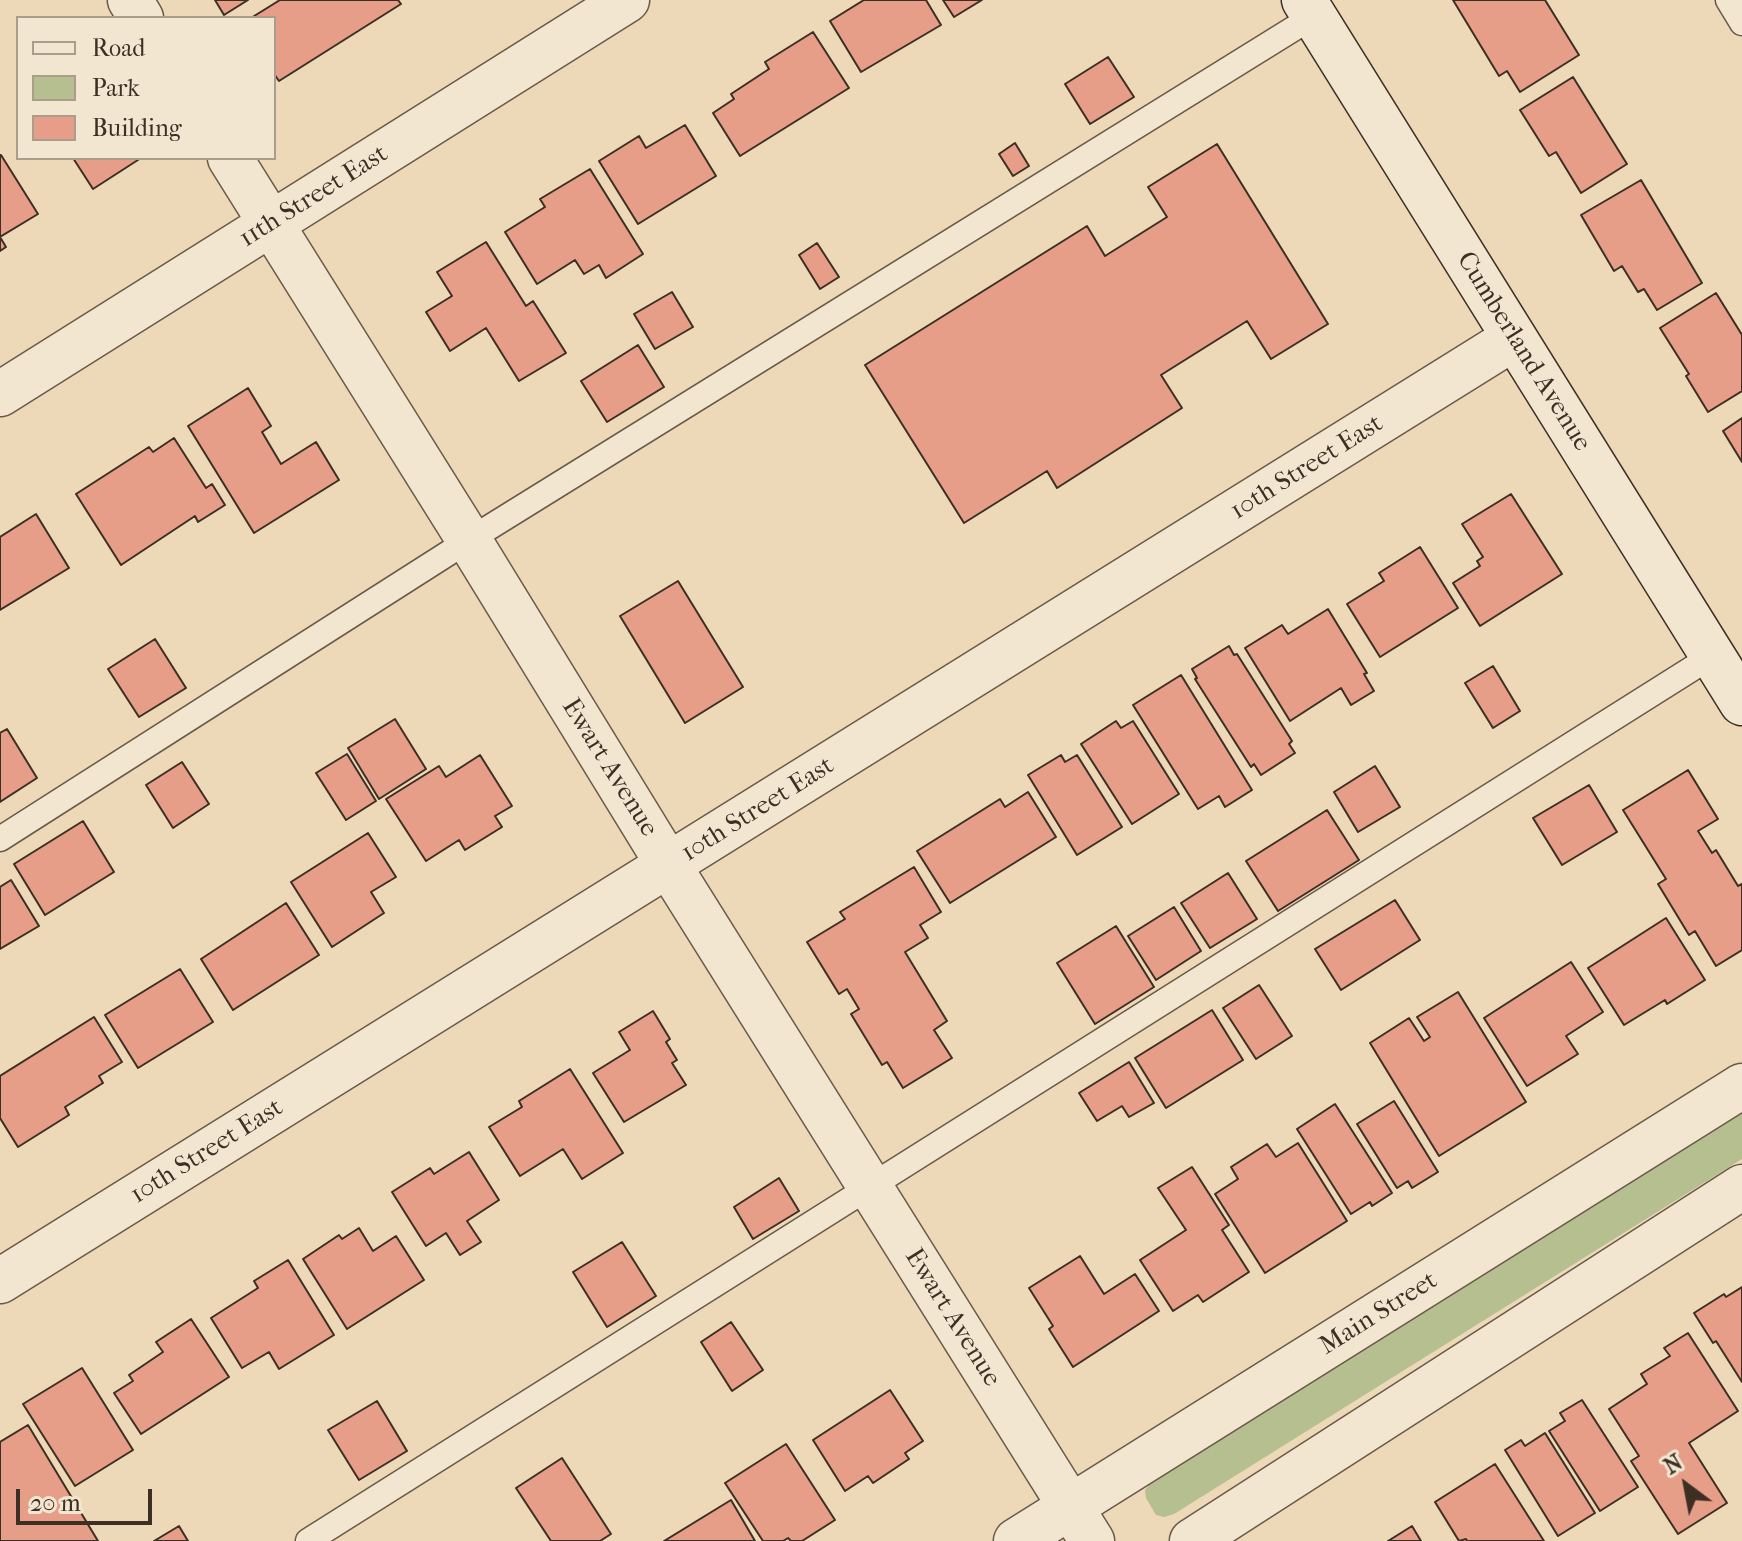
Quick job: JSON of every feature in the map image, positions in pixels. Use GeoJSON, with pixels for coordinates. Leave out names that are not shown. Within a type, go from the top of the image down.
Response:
{"type":"FeatureCollection","features":[{"type":"Feature","properties":{"kind":"street","name":"11th Street East"},"geometry":{"type":"LineString","coordinates":[[0,394],[627,0]]}},
{"type":"Feature","properties":{"kind":"street","name":"Cumberland Avenue"},"geometry":{"type":"LineString","coordinates":[[1309,8],[1742,703]]}},
{"type":"Feature","properties":{"kind":"street","name":"Ewart Avenue"},"geometry":{"type":"LineString","coordinates":[[231,160],[1081,1524]]}},
{"type":"Feature","properties":{"kind":"street","name":"10th Street East"},"geometry":{"type":"LineString","coordinates":[[0,1281],[1514,338]]}},
{"type":"Feature","properties":{"kind":"street","name":"Main Street"},"geometry":{"type":"LineString","coordinates":[[1016,1541],[1081,1524],[1742,1086]]}},
{"type":"Feature","properties":{"kind":"street"},"geometry":{"type":"LineString","coordinates":[[1192,1541],[1742,1187]]}},
{"type":"Feature","properties":{"kind":"lane"},"geometry":{"type":"LineString","coordinates":[[1728,0],[1742,23]]}},
{"type":"Feature","properties":{"kind":"lane"},"geometry":{"type":"LineString","coordinates":[[0,839],[1309,8]]}},
{"type":"Feature","properties":{"kind":"lane"},"geometry":{"type":"LineString","coordinates":[[308,1541],[1712,656]]}},
{"type":"Feature","properties":{"kind":"green space"},"geometry":{"type":"Polygon","coordinates":[[[1742,1113],[1742,1159],[1174,1514],[1164,1517],[1156,1515],[1146,1498],[1145,1490],[1151,1483],[1742,1113]]]}},
{"type":"Feature","properties":{"kind":"building"},"geometry":{"type":"Polygon","coordinates":[[[215,0],[248,0],[224,15],[215,0]]]}},
{"type":"Feature","properties":{"kind":"building"},"geometry":{"type":"Polygon","coordinates":[[[280,0],[398,0],[401,4],[279,81],[276,77],[276,16],[254,16],[280,0]]]}},
{"type":"Feature","properties":{"kind":"building"},"geometry":{"type":"Polygon","coordinates":[[[864,0],[926,0],[941,25],[861,72],[830,21],[864,0]]]}},
{"type":"Feature","properties":{"kind":"building"},"geometry":{"type":"Polygon","coordinates":[[[943,0],[982,0],[954,17],[943,0]]]}},
{"type":"Feature","properties":{"kind":"building"},"geometry":{"type":"Polygon","coordinates":[[[1453,0],[1545,0],[1579,55],[1520,92],[1507,71],[1499,76],[1453,0]]]}},
{"type":"Feature","properties":{"kind":"building"},"geometry":{"type":"Polygon","coordinates":[[[813,32],[849,88],[740,156],[713,113],[734,99],[731,94],[769,69],[765,62],[813,32]]]}},
{"type":"Feature","properties":{"kind":"building"},"geometry":{"type":"Polygon","coordinates":[[[1108,57],[1134,97],[1090,124],[1065,84],[1108,57]]]}},
{"type":"Feature","properties":{"kind":"building"},"geometry":{"type":"Polygon","coordinates":[[[1573,77],[1627,164],[1581,193],[1556,152],[1549,156],[1520,110],[1573,77]]]}},
{"type":"Feature","properties":{"kind":"building"},"geometry":{"type":"Polygon","coordinates":[[[685,125],[716,176],[638,224],[599,161],[639,136],[646,148],[685,125]]]}},
{"type":"Feature","properties":{"kind":"building"},"geometry":{"type":"Polygon","coordinates":[[[1015,143],[1029,166],[1013,176],[999,154],[1015,143]]]}},
{"type":"Feature","properties":{"kind":"building"},"geometry":{"type":"Polygon","coordinates":[[[1217,144],[1328,324],[1271,359],[1247,321],[1161,375],[1182,408],[1057,488],[1047,471],[964,523],[865,365],[1087,226],[1105,256],[1167,217],[1148,187],[1217,144]]]}},
{"type":"Feature","properties":{"kind":"building"},"geometry":{"type":"Polygon","coordinates":[[[0,155],[38,214],[0,237],[0,155]]]}},
{"type":"Feature","properties":{"kind":"building"},"geometry":{"type":"Polygon","coordinates":[[[74,160],[138,160],[93,189],[74,160]]]}},
{"type":"Feature","properties":{"kind":"building"},"geometry":{"type":"Polygon","coordinates":[[[590,169],[643,254],[606,278],[599,265],[584,274],[575,260],[537,284],[505,232],[545,207],[540,199],[590,169]]]}},
{"type":"Feature","properties":{"kind":"building"},"geometry":{"type":"Polygon","coordinates":[[[1641,180],[1702,283],[1657,310],[1644,289],[1638,292],[1622,266],[1614,271],[1581,215],[1641,180]]]}},
{"type":"Feature","properties":{"kind":"building"},"geometry":{"type":"Polygon","coordinates":[[[0,237],[6,247],[0,251],[0,237]]]}},
{"type":"Feature","properties":{"kind":"building"},"geometry":{"type":"Polygon","coordinates":[[[486,242],[526,306],[533,301],[566,353],[519,381],[486,328],[450,351],[426,312],[452,296],[437,272],[486,242]]]}},
{"type":"Feature","properties":{"kind":"building"},"geometry":{"type":"Polygon","coordinates":[[[817,243],[839,277],[820,289],[799,255],[817,243]]]}},
{"type":"Feature","properties":{"kind":"building"},"geometry":{"type":"Polygon","coordinates":[[[672,292],[693,327],[655,349],[634,314],[672,292]]]}},
{"type":"Feature","properties":{"kind":"building"},"geometry":{"type":"Polygon","coordinates":[[[1716,293],[1742,335],[1742,391],[1708,412],[1660,328],[1716,293]]]}},
{"type":"Feature","properties":{"kind":"building"},"geometry":{"type":"Polygon","coordinates":[[[638,345],[664,387],[607,422],[581,381],[638,345]]]}},
{"type":"Feature","properties":{"kind":"building"},"geometry":{"type":"Polygon","coordinates":[[[248,388],[271,426],[262,432],[281,464],[316,442],[339,480],[254,533],[188,426],[248,388]]]}},
{"type":"Feature","properties":{"kind":"building"},"geometry":{"type":"Polygon","coordinates":[[[1742,418],[1742,462],[1723,431],[1742,418]]]}},
{"type":"Feature","properties":{"kind":"building"},"geometry":{"type":"Polygon","coordinates":[[[174,438],[206,488],[212,484],[225,505],[198,522],[195,516],[121,565],[76,494],[149,447],[153,452],[174,438]]]}},
{"type":"Feature","properties":{"kind":"building"},"geometry":{"type":"Polygon","coordinates":[[[1511,494],[1562,574],[1480,626],[1453,583],[1480,566],[1477,561],[1483,557],[1462,524],[1511,494]]]}},
{"type":"Feature","properties":{"kind":"building"},"geometry":{"type":"Polygon","coordinates":[[[36,514],[69,568],[0,610],[0,537],[36,514]]]}},
{"type":"Feature","properties":{"kind":"building"},"geometry":{"type":"Polygon","coordinates":[[[1420,547],[1458,608],[1380,657],[1347,604],[1384,581],[1379,573],[1420,547]]]}},
{"type":"Feature","properties":{"kind":"building"},"geometry":{"type":"Polygon","coordinates":[[[678,581],[743,687],[685,723],[620,616],[678,581]]]}},
{"type":"Feature","properties":{"kind":"building"},"geometry":{"type":"Polygon","coordinates":[[[1328,609],[1367,673],[1364,674],[1374,691],[1351,705],[1341,688],[1290,721],[1245,648],[1282,625],[1288,634],[1328,609]]]}},
{"type":"Feature","properties":{"kind":"building"},"geometry":{"type":"Polygon","coordinates":[[[155,639],[186,688],[139,717],[108,669],[155,639]]]}},
{"type":"Feature","properties":{"kind":"building"},"geometry":{"type":"Polygon","coordinates":[[[1229,646],[1292,741],[1289,744],[1295,753],[1261,775],[1254,764],[1251,767],[1195,679],[1192,669],[1229,646]]]}},
{"type":"Feature","properties":{"kind":"building"},"geometry":{"type":"Polygon","coordinates":[[[1493,666],[1520,711],[1493,728],[1465,683],[1493,666]]]}},
{"type":"Feature","properties":{"kind":"building"},"geometry":{"type":"Polygon","coordinates":[[[1181,675],[1252,790],[1225,807],[1219,796],[1198,809],[1133,705],[1181,675]]]}},
{"type":"Feature","properties":{"kind":"building"},"geometry":{"type":"Polygon","coordinates":[[[395,719],[426,769],[379,799],[348,748],[395,719]]]}},
{"type":"Feature","properties":{"kind":"building"},"geometry":{"type":"Polygon","coordinates":[[[1116,721],[1121,728],[1133,721],[1179,794],[1132,824],[1081,744],[1116,721]]]}},
{"type":"Feature","properties":{"kind":"building"},"geometry":{"type":"Polygon","coordinates":[[[7,729],[37,778],[0,802],[0,733],[7,729]]]}},
{"type":"Feature","properties":{"kind":"building"},"geometry":{"type":"Polygon","coordinates":[[[347,754],[376,801],[346,820],[316,773],[347,754]]]}},
{"type":"Feature","properties":{"kind":"building"},"geometry":{"type":"Polygon","coordinates":[[[480,755],[512,806],[495,816],[502,827],[465,850],[459,840],[426,861],[386,799],[439,766],[446,777],[480,755]]]}},
{"type":"Feature","properties":{"kind":"building"},"geometry":{"type":"Polygon","coordinates":[[[1061,755],[1065,762],[1077,755],[1122,827],[1077,855],[1028,775],[1061,755]]]}},
{"type":"Feature","properties":{"kind":"building"},"geometry":{"type":"Polygon","coordinates":[[[182,762],[209,804],[173,828],[146,785],[182,762]]]}},
{"type":"Feature","properties":{"kind":"building"},"geometry":{"type":"Polygon","coordinates":[[[1375,766],[1400,807],[1358,832],[1334,792],[1375,766]]]}},
{"type":"Feature","properties":{"kind":"building"},"geometry":{"type":"Polygon","coordinates":[[[1688,770],[1718,819],[1698,831],[1712,853],[1716,850],[1738,886],[1742,884],[1742,950],[1716,966],[1695,931],[1689,935],[1658,884],[1666,879],[1623,810],[1688,770]]]}},
{"type":"Feature","properties":{"kind":"building"},"geometry":{"type":"Polygon","coordinates":[[[1589,785],[1617,832],[1562,865],[1533,818],[1589,785]]]}},
{"type":"Feature","properties":{"kind":"building"},"geometry":{"type":"Polygon","coordinates":[[[1028,792],[1056,837],[950,903],[917,851],[1000,799],[1005,807],[1028,792]]]}},
{"type":"Feature","properties":{"kind":"building"},"geometry":{"type":"Polygon","coordinates":[[[1327,810],[1359,860],[1278,911],[1246,861],[1327,810]]]}},
{"type":"Feature","properties":{"kind":"building"},"geometry":{"type":"Polygon","coordinates":[[[83,821],[114,872],[45,915],[14,864],[83,821]]]}},
{"type":"Feature","properties":{"kind":"building"},"geometry":{"type":"Polygon","coordinates":[[[368,833],[396,877],[371,892],[384,913],[332,947],[291,882],[368,833]]]}},
{"type":"Feature","properties":{"kind":"building"},"geometry":{"type":"Polygon","coordinates":[[[914,867],[941,912],[920,925],[928,938],[905,952],[947,1021],[934,1030],[952,1058],[903,1088],[887,1062],[882,1065],[851,1014],[859,1009],[847,989],[839,994],[807,942],[845,919],[840,912],[914,867]]]}},
{"type":"Feature","properties":{"kind":"building"},"geometry":{"type":"Polygon","coordinates":[[[1228,873],[1257,919],[1210,948],[1181,903],[1228,873]]]}},
{"type":"Feature","properties":{"kind":"building"},"geometry":{"type":"Polygon","coordinates":[[[11,880],[39,926],[0,949],[0,887],[11,880]]]}},
{"type":"Feature","properties":{"kind":"building"},"geometry":{"type":"Polygon","coordinates":[[[1395,900],[1420,940],[1341,990],[1315,949],[1395,900]]]}},
{"type":"Feature","properties":{"kind":"building"},"geometry":{"type":"Polygon","coordinates":[[[286,903],[319,955],[233,1010],[201,959],[286,903]]]}},
{"type":"Feature","properties":{"kind":"building"},"geometry":{"type":"Polygon","coordinates":[[[1174,907],[1201,951],[1156,980],[1128,936],[1174,907]]]}},
{"type":"Feature","properties":{"kind":"building"},"geometry":{"type":"Polygon","coordinates":[[[1666,918],[1705,980],[1667,1004],[1665,1000],[1624,1025],[1588,968],[1666,918]]]}},
{"type":"Feature","properties":{"kind":"building"},"geometry":{"type":"Polygon","coordinates":[[[1116,926],[1154,987],[1095,1024],[1057,963],[1116,926]]]}},
{"type":"Feature","properties":{"kind":"building"},"geometry":{"type":"Polygon","coordinates":[[[1571,962],[1603,1012],[1566,1036],[1578,1054],[1527,1086],[1484,1018],[1571,962]]]}},
{"type":"Feature","properties":{"kind":"building"},"geometry":{"type":"Polygon","coordinates":[[[180,969],[213,1022],[138,1068],[105,1015],[180,969]]]}},
{"type":"Feature","properties":{"kind":"building"},"geometry":{"type":"Polygon","coordinates":[[[1259,985],[1292,1036],[1256,1059],[1223,1008],[1259,985]]]}},
{"type":"Feature","properties":{"kind":"building"},"geometry":{"type":"Polygon","coordinates":[[[1458,992],[1526,1102],[1439,1156],[1370,1043],[1409,1018],[1424,1041],[1430,1037],[1417,1017],[1458,992]]]}},
{"type":"Feature","properties":{"kind":"building"},"geometry":{"type":"Polygon","coordinates":[[[1212,1010],[1243,1060],[1166,1108],[1135,1058],[1212,1010]]]}},
{"type":"Feature","properties":{"kind":"building"},"geometry":{"type":"Polygon","coordinates":[[[653,1011],[670,1039],[666,1042],[677,1060],[672,1063],[686,1085],[624,1122],[593,1073],[630,1050],[619,1032],[653,1011]]]}},
{"type":"Feature","properties":{"kind":"building"},"geometry":{"type":"Polygon","coordinates":[[[94,1017],[122,1062],[99,1076],[103,1083],[65,1107],[69,1115],[18,1147],[0,1118],[0,1076],[94,1017]]]}},
{"type":"Feature","properties":{"kind":"building"},"geometry":{"type":"Polygon","coordinates":[[[1129,1062],[1154,1103],[1129,1117],[1122,1106],[1097,1121],[1079,1093],[1129,1062]]]}},
{"type":"Feature","properties":{"kind":"building"},"geometry":{"type":"Polygon","coordinates":[[[570,1069],[623,1153],[582,1179],[563,1149],[520,1176],[489,1127],[522,1107],[519,1101],[570,1069]]]}},
{"type":"Feature","properties":{"kind":"building"},"geometry":{"type":"Polygon","coordinates":[[[1394,1101],[1438,1172],[1412,1188],[1408,1181],[1397,1188],[1357,1124],[1394,1101]]]}},
{"type":"Feature","properties":{"kind":"building"},"geometry":{"type":"Polygon","coordinates":[[[1335,1104],[1392,1193],[1372,1206],[1370,1202],[1351,1214],[1297,1129],[1335,1104]]]}},
{"type":"Feature","properties":{"kind":"building"},"geometry":{"type":"Polygon","coordinates":[[[1298,1143],[1347,1221],[1265,1273],[1215,1194],[1238,1179],[1231,1167],[1267,1144],[1276,1157],[1298,1143]]]}},
{"type":"Feature","properties":{"kind":"building"},"geometry":{"type":"Polygon","coordinates":[[[469,1152],[499,1200],[467,1221],[481,1242],[460,1255],[446,1233],[426,1246],[392,1192],[430,1168],[434,1174],[469,1152]]]}},
{"type":"Feature","properties":{"kind":"building"},"geometry":{"type":"Polygon","coordinates":[[[1192,1167],[1229,1225],[1222,1230],[1249,1272],[1203,1302],[1198,1295],[1173,1311],[1140,1260],[1186,1230],[1158,1188],[1192,1167]]]}},
{"type":"Feature","properties":{"kind":"building"},"geometry":{"type":"Polygon","coordinates":[[[779,1178],[799,1211],[753,1239],[734,1207],[779,1178]]]}},
{"type":"Feature","properties":{"kind":"building"},"geometry":{"type":"Polygon","coordinates":[[[359,1228],[373,1251],[396,1236],[424,1280],[347,1329],[303,1259],[339,1235],[342,1239],[359,1228]]]}},
{"type":"Feature","properties":{"kind":"building"},"geometry":{"type":"Polygon","coordinates":[[[622,1242],[656,1296],[607,1327],[573,1272],[622,1242]]]}},
{"type":"Feature","properties":{"kind":"building"},"geometry":{"type":"Polygon","coordinates":[[[1080,1256],[1104,1294],[1135,1274],[1159,1311],[1073,1367],[1049,1329],[1053,1326],[1029,1288],[1080,1256]]]}},
{"type":"Feature","properties":{"kind":"building"},"geometry":{"type":"Polygon","coordinates":[[[288,1260],[334,1335],[279,1369],[269,1352],[242,1368],[211,1318],[258,1288],[254,1281],[288,1260]]]}},
{"type":"Feature","properties":{"kind":"building"},"geometry":{"type":"Polygon","coordinates":[[[1742,1287],[1742,1382],[1694,1313],[1724,1294],[1726,1297],[1742,1287]]]}},
{"type":"Feature","properties":{"kind":"building"},"geometry":{"type":"Polygon","coordinates":[[[191,1319],[229,1377],[141,1434],[114,1393],[133,1381],[129,1375],[163,1352],[156,1342],[191,1319]]]}},
{"type":"Feature","properties":{"kind":"building"},"geometry":{"type":"Polygon","coordinates":[[[731,1322],[763,1370],[732,1391],[701,1342],[731,1322]]]}},
{"type":"Feature","properties":{"kind":"building"},"geometry":{"type":"Polygon","coordinates":[[[1688,1333],[1738,1411],[1689,1443],[1727,1503],[1678,1534],[1631,1461],[1639,1456],[1609,1409],[1647,1384],[1641,1374],[1670,1356],[1664,1348],[1688,1333]]]}},
{"type":"Feature","properties":{"kind":"building"},"geometry":{"type":"Polygon","coordinates":[[[82,1368],[133,1450],[75,1486],[23,1404],[82,1368]]]}},
{"type":"Feature","properties":{"kind":"building"},"geometry":{"type":"Polygon","coordinates":[[[890,1390],[923,1441],[905,1453],[909,1459],[873,1483],[868,1476],[845,1491],[813,1440],[890,1390]]]}},
{"type":"Feature","properties":{"kind":"building"},"geometry":{"type":"Polygon","coordinates":[[[1582,1400],[1638,1487],[1600,1511],[1549,1431],[1565,1421],[1560,1413],[1582,1400]]]}},
{"type":"Feature","properties":{"kind":"building"},"geometry":{"type":"Polygon","coordinates":[[[377,1401],[407,1451],[359,1480],[328,1430],[377,1401]]]}},
{"type":"Feature","properties":{"kind":"building"},"geometry":{"type":"Polygon","coordinates":[[[28,1425],[98,1541],[0,1541],[0,1442],[28,1425]]]}},
{"type":"Feature","properties":{"kind":"building"},"geometry":{"type":"Polygon","coordinates":[[[1545,1433],[1595,1513],[1558,1536],[1505,1450],[1521,1440],[1525,1446],[1545,1433]]]}},
{"type":"Feature","properties":{"kind":"building"},"geometry":{"type":"Polygon","coordinates":[[[786,1444],[835,1520],[802,1541],[788,1538],[763,1541],[725,1483],[786,1444]]]}},
{"type":"Feature","properties":{"kind":"building"},"geometry":{"type":"Polygon","coordinates":[[[562,1458],[611,1534],[600,1541],[551,1541],[516,1488],[562,1458]]]}},
{"type":"Feature","properties":{"kind":"building"},"geometry":{"type":"Polygon","coordinates":[[[1495,1464],[1544,1541],[1459,1541],[1435,1502],[1495,1464]]]}},
{"type":"Feature","properties":{"kind":"building"},"geometry":{"type":"Polygon","coordinates":[[[731,1500],[755,1541],[664,1541],[731,1500]]]}},
{"type":"Feature","properties":{"kind":"building"},"geometry":{"type":"Polygon","coordinates":[[[179,1526],[188,1541],[154,1541],[179,1526]]]}},
{"type":"Feature","properties":{"kind":"building"},"geometry":{"type":"Polygon","coordinates":[[[1412,1526],[1421,1541],[1388,1541],[1412,1526]]]}}]}
